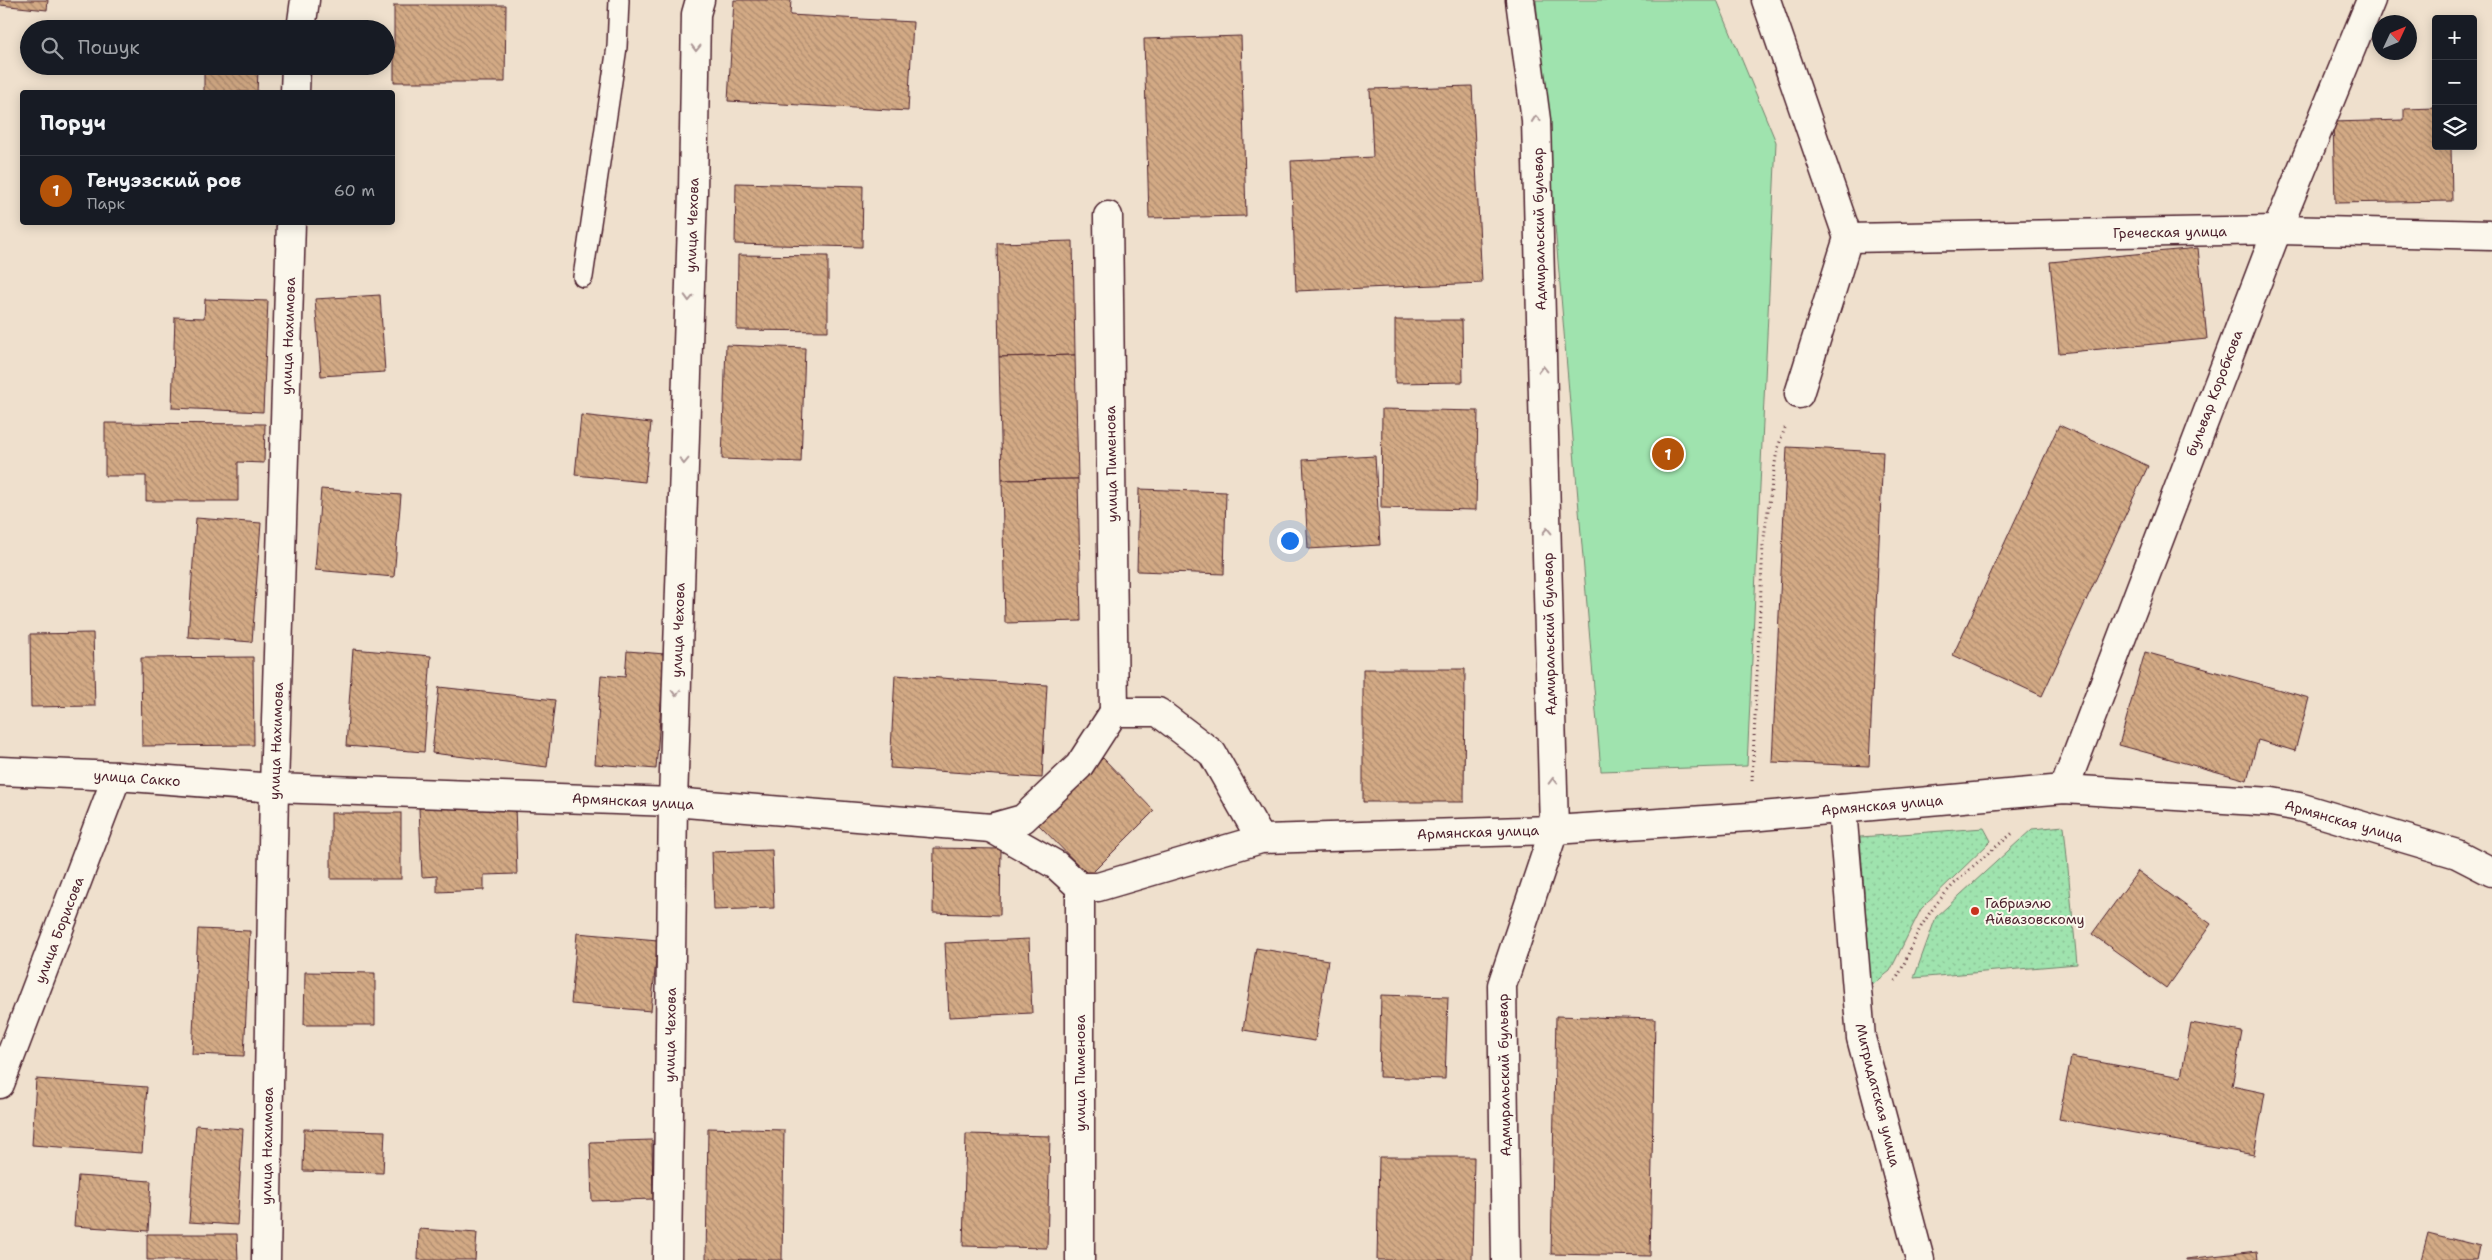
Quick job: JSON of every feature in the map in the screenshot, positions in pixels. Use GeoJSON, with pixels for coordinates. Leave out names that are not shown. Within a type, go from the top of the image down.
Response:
{"type":"FeatureCollection","features":[{"type":"Feature","properties":{"kind":"street"},"geometry":{"type":"LineString","coordinates":[[303,20],[306,0]]}},
{"type":"Feature","properties":{"kind":"street","name":"улица Чехова"},"geometry":{"type":"LineString","coordinates":[[667,1260],[673,802],[693,202],[696,14],[700,0]]}},
{"type":"Feature","properties":{"kind":"street","name":"Адмиральский бульвар"},"geometry":{"type":"LineString","coordinates":[[1506,1260],[1502,985],[1554,830],[1536,120],[1520,0]]}},
{"type":"Feature","properties":{"kind":"street"},"geometry":{"type":"LineString","coordinates":[[1766,0],[1848,238],[1799,394]]}},
{"type":"Feature","properties":{"kind":"street","name":"бульвар Коробкова"},"geometry":{"type":"LineString","coordinates":[[2064,789],[2277,230],[2371,0]]}},
{"type":"Feature","properties":{"kind":"street"},"geometry":{"type":"LineString","coordinates":[[295,90],[296,75]]}},
{"type":"Feature","properties":{"kind":"street","name":"улица Пименова"},"geometry":{"type":"LineString","coordinates":[[1108,216],[1114,712]]}},
{"type":"Feature","properties":{"kind":"street","name":"улица Нахимова"},"geometry":{"type":"LineString","coordinates":[[266,1260],[274,788],[291,225]]}},
{"type":"Feature","properties":{"kind":"street","name":"Греческая улица"},"geometry":{"type":"LineString","coordinates":[[1848,238],[2277,230],[2492,235]]}},
{"type":"Feature","properties":{"kind":"street"},"geometry":{"type":"LineString","coordinates":[[1114,712],[1158,712],[1212,753],[1261,840]]}},
{"type":"Feature","properties":{"kind":"street","name":"Армянская улица"},"geometry":{"type":"LineString","coordinates":[[274,788],[673,802],[990,828],[1023,819],[1079,766],[1114,712]]}},
{"type":"Feature","properties":{"kind":"street","name":"улица Сакко"},"geometry":{"type":"LineString","coordinates":[[0,771],[117,776],[274,788]]}},
{"type":"Feature","properties":{"kind":"street","name":"улица Борисова"},"geometry":{"type":"LineString","coordinates":[[0,1084],[117,776]]}},
{"type":"Feature","properties":{"kind":"street","name":"Армянская улица"},"geometry":{"type":"LineString","coordinates":[[990,828],[1056,865],[1080,887],[1108,884],[1261,840],[1554,830],[1750,817],[2064,789],[2281,803],[2457,854],[2492,872]]}},
{"type":"Feature","properties":{"kind":"street","name":"Митридатская улица"},"geometry":{"type":"LineString","coordinates":[[1842,808],[1861,1038],[1920,1260]]}},
{"type":"Feature","properties":{"kind":"street","name":"улица Пименова"},"geometry":{"type":"LineString","coordinates":[[1080,887],[1080,1260]]}},
{"type":"Feature","properties":{"kind":"lane"},"geometry":{"type":"LineString","coordinates":[[584,276],[617,47],[620,0]]}},
{"type":"Feature","properties":{"kind":"path"},"geometry":{"type":"LineString","coordinates":[[1750,817],[1763,544],[1777,450],[1799,394]]}},
{"type":"Feature","properties":{"kind":"path"},"geometry":{"type":"LineString","coordinates":[[1860,1023],[1878,1005],[1896,978],[1923,923],[1945,893],[2020,827]]}},
{"type":"Feature","properties":{"kind":"green space"},"geometry":{"type":"Polygon","coordinates":[[[1536,0],[1717,0],[1776,142],[1747,766],[1601,771],[1536,0]]]}},
{"type":"Feature","properties":{"kind":"green space"},"geometry":{"type":"Polygon","coordinates":[[[2064,826],[2077,964],[1914,978],[1936,917],[2032,829],[2064,826]]]}},
{"type":"Feature","properties":{"kind":"green space"},"geometry":{"type":"Polygon","coordinates":[[[1984,828],[1991,841],[1921,909],[1890,971],[1871,986],[1860,837],[1984,828]]]}},
{"type":"Feature","properties":{"kind":"building"},"geometry":{"type":"Polygon","coordinates":[[[0,0],[48,0],[47,10],[0,5],[0,0]]]}},
{"type":"Feature","properties":{"kind":"building"},"geometry":{"type":"Polygon","coordinates":[[[734,0],[791,0],[790,15],[913,22],[908,111],[728,101],[734,0]]]}},
{"type":"Feature","properties":{"kind":"building"},"geometry":{"type":"Polygon","coordinates":[[[394,5],[506,5],[505,82],[394,82],[394,5]]]}},
{"type":"Feature","properties":{"kind":"building"},"geometry":{"type":"Polygon","coordinates":[[[1241,36],[1246,216],[1149,218],[1144,39],[1241,36]]]}},
{"type":"Feature","properties":{"kind":"building"},"geometry":{"type":"Polygon","coordinates":[[[204,75],[258,75],[257,90],[204,90],[204,75]]]}},
{"type":"Feature","properties":{"kind":"building"},"geometry":{"type":"Polygon","coordinates":[[[1472,86],[1482,283],[1296,291],[1291,161],[1373,157],[1370,89],[1472,86]]]}},
{"type":"Feature","properties":{"kind":"building"},"geometry":{"type":"Polygon","coordinates":[[[2432,108],[2432,150],[2451,150],[2452,201],[2335,203],[2333,122],[2404,120],[2404,109],[2432,108]]]}},
{"type":"Feature","properties":{"kind":"building"},"geometry":{"type":"Polygon","coordinates":[[[736,183],[863,186],[862,247],[735,244],[736,183]]]}},
{"type":"Feature","properties":{"kind":"building"},"geometry":{"type":"Polygon","coordinates":[[[1073,241],[1075,355],[999,357],[997,243],[1073,241]]]}},
{"type":"Feature","properties":{"kind":"building"},"geometry":{"type":"Polygon","coordinates":[[[2198,248],[2207,339],[2059,353],[2050,262],[2198,248]]]}},
{"type":"Feature","properties":{"kind":"building"},"geometry":{"type":"Polygon","coordinates":[[[738,255],[828,256],[828,331],[737,330],[738,255]]]}},
{"type":"Feature","properties":{"kind":"building"},"geometry":{"type":"Polygon","coordinates":[[[380,295],[385,372],[321,376],[315,299],[380,295]]]}},
{"type":"Feature","properties":{"kind":"building"},"geometry":{"type":"Polygon","coordinates":[[[205,299],[268,301],[263,412],[172,408],[175,317],[204,318],[205,299]]]}},
{"type":"Feature","properties":{"kind":"building"},"geometry":{"type":"Polygon","coordinates":[[[1395,320],[1462,320],[1463,382],[1395,383],[1395,320]]]}},
{"type":"Feature","properties":{"kind":"building"},"geometry":{"type":"Polygon","coordinates":[[[726,345],[805,348],[801,462],[722,459],[726,345]]]}},
{"type":"Feature","properties":{"kind":"building"},"geometry":{"type":"Polygon","coordinates":[[[1075,355],[1078,479],[1002,480],[999,357],[1075,355]]]}},
{"type":"Feature","properties":{"kind":"building"},"geometry":{"type":"Polygon","coordinates":[[[1382,409],[1478,411],[1476,510],[1381,508],[1382,409]]]}},
{"type":"Feature","properties":{"kind":"building"},"geometry":{"type":"Polygon","coordinates":[[[581,415],[651,423],[645,482],[575,475],[581,415]]]}},
{"type":"Feature","properties":{"kind":"building"},"geometry":{"type":"Polygon","coordinates":[[[105,423],[265,424],[264,463],[238,462],[238,501],[146,501],[146,476],[105,476],[105,423]]]}},
{"type":"Feature","properties":{"kind":"building"},"geometry":{"type":"Polygon","coordinates":[[[2059,425],[2148,466],[2042,696],[1953,655],[2059,425]]]}},
{"type":"Feature","properties":{"kind":"building"},"geometry":{"type":"Polygon","coordinates":[[[1787,447],[1883,452],[1869,766],[1772,762],[1787,447]]]}},
{"type":"Feature","properties":{"kind":"building"},"geometry":{"type":"Polygon","coordinates":[[[1375,456],[1380,545],[1308,549],[1303,460],[1375,456]]]}},
{"type":"Feature","properties":{"kind":"building"},"geometry":{"type":"Polygon","coordinates":[[[1078,479],[1081,621],[1005,623],[1002,480],[1078,479]]]}},
{"type":"Feature","properties":{"kind":"building"},"geometry":{"type":"Polygon","coordinates":[[[321,489],[401,495],[394,577],[315,570],[321,489]]]}},
{"type":"Feature","properties":{"kind":"building"},"geometry":{"type":"Polygon","coordinates":[[[1139,489],[1226,492],[1224,574],[1137,571],[1139,489]]]}},
{"type":"Feature","properties":{"kind":"building"},"geometry":{"type":"Polygon","coordinates":[[[196,518],[261,523],[252,642],[188,637],[196,518]]]}},
{"type":"Feature","properties":{"kind":"building"},"geometry":{"type":"Polygon","coordinates":[[[93,633],[95,706],[31,707],[30,634],[93,633]]]}},
{"type":"Feature","properties":{"kind":"building"},"geometry":{"type":"Polygon","coordinates":[[[353,649],[431,656],[424,752],[346,746],[353,649]]]}},
{"type":"Feature","properties":{"kind":"building"},"geometry":{"type":"Polygon","coordinates":[[[627,651],[665,654],[656,769],[595,764],[601,675],[625,677],[627,651]]]}},
{"type":"Feature","properties":{"kind":"building"},"geometry":{"type":"Polygon","coordinates":[[[2145,652],[2309,698],[2295,751],[2258,740],[2247,780],[2119,745],[2145,652]]]}},
{"type":"Feature","properties":{"kind":"building"},"geometry":{"type":"Polygon","coordinates":[[[253,657],[254,745],[142,746],[141,658],[253,657]]]}},
{"type":"Feature","properties":{"kind":"building"},"geometry":{"type":"Polygon","coordinates":[[[1363,669],[1465,669],[1464,802],[1363,802],[1363,669]]]}},
{"type":"Feature","properties":{"kind":"building"},"geometry":{"type":"Polygon","coordinates":[[[895,675],[1047,685],[1042,778],[890,768],[895,675]]]}},
{"type":"Feature","properties":{"kind":"building"},"geometry":{"type":"Polygon","coordinates":[[[439,687],[555,700],[547,767],[432,753],[439,687]]]}},
{"type":"Feature","properties":{"kind":"building"},"geometry":{"type":"Polygon","coordinates":[[[1103,758],[1154,811],[1089,876],[1037,823],[1103,758]]]}},
{"type":"Feature","properties":{"kind":"building"},"geometry":{"type":"Polygon","coordinates":[[[515,804],[517,874],[484,875],[484,890],[437,892],[437,876],[422,877],[419,808],[515,804]]]}},
{"type":"Feature","properties":{"kind":"building"},"geometry":{"type":"Polygon","coordinates":[[[331,813],[401,813],[401,879],[331,879],[331,813]]]}},
{"type":"Feature","properties":{"kind":"building"},"geometry":{"type":"Polygon","coordinates":[[[934,848],[1001,849],[1000,915],[933,913],[934,848]]]}},
{"type":"Feature","properties":{"kind":"building"},"geometry":{"type":"Polygon","coordinates":[[[772,850],[774,908],[714,910],[712,852],[772,850]]]}},
{"type":"Feature","properties":{"kind":"building"},"geometry":{"type":"Polygon","coordinates":[[[2138,871],[2211,924],[2166,988],[2092,934],[2138,871]]]}},
{"type":"Feature","properties":{"kind":"building"},"geometry":{"type":"Polygon","coordinates":[[[198,929],[250,931],[244,1056],[192,1054],[198,929]]]}},
{"type":"Feature","properties":{"kind":"building"},"geometry":{"type":"Polygon","coordinates":[[[577,933],[658,940],[651,1011],[571,1004],[577,933]]]}},
{"type":"Feature","properties":{"kind":"building"},"geometry":{"type":"Polygon","coordinates":[[[1029,939],[1032,1013],[949,1017],[945,943],[1029,939]]]}},
{"type":"Feature","properties":{"kind":"building"},"geometry":{"type":"Polygon","coordinates":[[[1256,948],[1328,960],[1315,1041],[1243,1030],[1256,948]]]}},
{"type":"Feature","properties":{"kind":"building"},"geometry":{"type":"Polygon","coordinates":[[[305,972],[375,973],[375,1025],[304,1025],[305,972]]]}},
{"type":"Feature","properties":{"kind":"building"},"geometry":{"type":"Polygon","coordinates":[[[1381,995],[1448,997],[1445,1079],[1379,1077],[1381,995]]]}},
{"type":"Feature","properties":{"kind":"building"},"geometry":{"type":"Polygon","coordinates":[[[1556,1016],[1655,1019],[1650,1256],[1551,1254],[1556,1016]]]}},
{"type":"Feature","properties":{"kind":"building"},"geometry":{"type":"Polygon","coordinates":[[[2191,1023],[2242,1032],[2232,1086],[2265,1093],[2254,1155],[2059,1119],[2071,1057],[2181,1077],[2191,1023]]]}},
{"type":"Feature","properties":{"kind":"building"},"geometry":{"type":"Polygon","coordinates":[[[36,1079],[147,1087],[142,1153],[32,1145],[36,1079]]]}},
{"type":"Feature","properties":{"kind":"building"},"geometry":{"type":"Polygon","coordinates":[[[196,1125],[243,1129],[237,1225],[189,1222],[196,1125]]]}},
{"type":"Feature","properties":{"kind":"building"},"geometry":{"type":"Polygon","coordinates":[[[708,1128],[784,1130],[782,1260],[706,1259],[708,1128]]]}},
{"type":"Feature","properties":{"kind":"building"},"geometry":{"type":"Polygon","coordinates":[[[304,1129],[385,1131],[383,1173],[303,1171],[304,1129]]]}},
{"type":"Feature","properties":{"kind":"building"},"geometry":{"type":"Polygon","coordinates":[[[966,1134],[1050,1136],[1047,1248],[963,1246],[966,1134]]]}},
{"type":"Feature","properties":{"kind":"building"},"geometry":{"type":"Polygon","coordinates":[[[652,1140],[653,1199],[592,1201],[590,1142],[652,1140]]]}},
{"type":"Feature","properties":{"kind":"building"},"geometry":{"type":"Polygon","coordinates":[[[1379,1157],[1474,1157],[1472,1260],[1377,1260],[1379,1157]]]}},
{"type":"Feature","properties":{"kind":"building"},"geometry":{"type":"Polygon","coordinates":[[[78,1176],[151,1181],[148,1231],[74,1226],[78,1176]]]}},
{"type":"Feature","properties":{"kind":"building"},"geometry":{"type":"Polygon","coordinates":[[[419,1229],[477,1233],[475,1260],[418,1260],[419,1229]]]}},
{"type":"Feature","properties":{"kind":"building"},"geometry":{"type":"Polygon","coordinates":[[[2428,1233],[2480,1246],[2477,1260],[2421,1260],[2428,1233]]]}},
{"type":"Feature","properties":{"kind":"building"},"geometry":{"type":"Polygon","coordinates":[[[147,1234],[237,1234],[238,1260],[147,1260],[147,1234]]]}},
{"type":"Feature","properties":{"kind":"building"},"geometry":{"type":"Polygon","coordinates":[[[2257,1251],[2258,1260],[2186,1260],[2186,1259],[2257,1251]]]}},
{"type":"Feature","properties":{"kind":"place","name":"Генуэзский ров"},"geometry":{"type":"Point","coordinates":[1668,454]}},
{"type":"Feature","properties":{"kind":"place","name":"Габриэлю Айвазовскому"},"geometry":{"type":"Point","coordinates":[1975,911]}}]}
